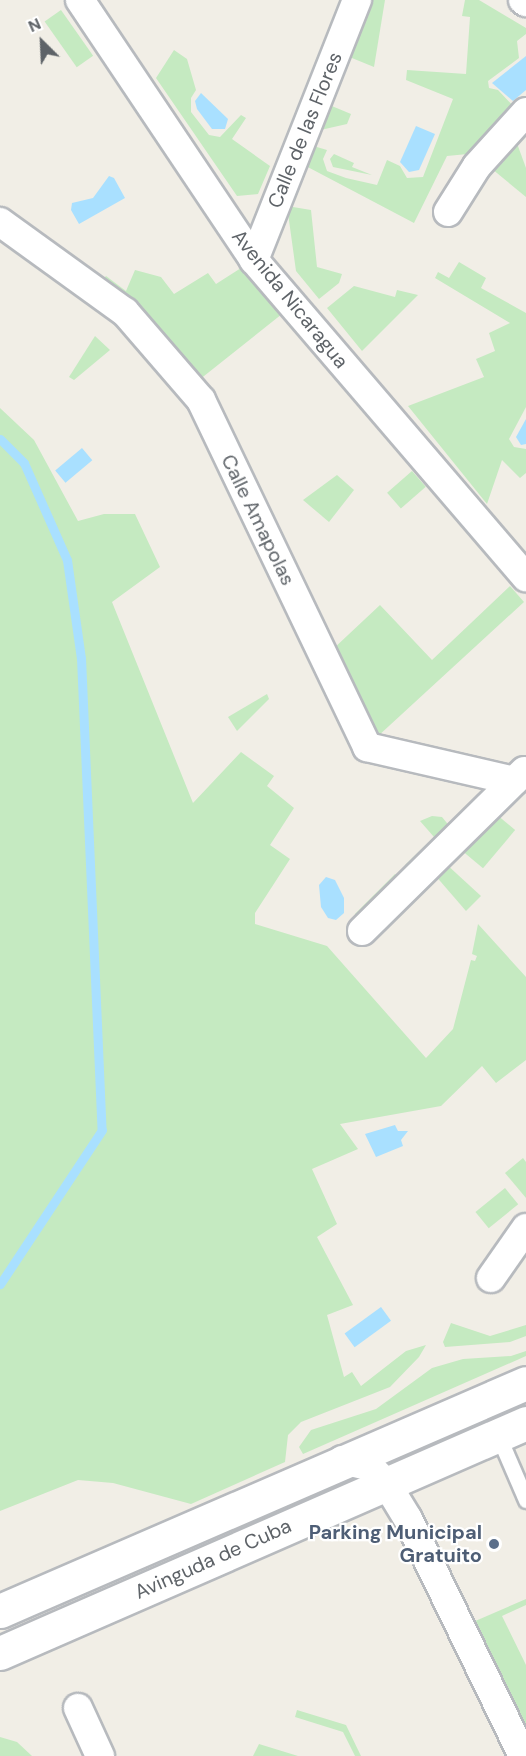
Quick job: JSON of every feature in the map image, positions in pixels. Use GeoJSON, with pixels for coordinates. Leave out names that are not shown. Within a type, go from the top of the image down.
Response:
{"type":"FeatureCollection","features":[{"type":"Feature","properties":{"kind":"main road","name":"Avinguda de Cuba"},"geometry":{"type":"LineString","coordinates":[[0,1611],[342,1460],[526,1383]]}},
{"type":"Feature","properties":{"kind":"main road","name":"Avinguda de Cuba"},"geometry":{"type":"LineString","coordinates":[[0,1653],[512,1429]]}},
{"type":"Feature","properties":{"kind":"street","name":"Avenida Nicaragua"},"geometry":{"type":"LineString","coordinates":[[80,0],[254,260],[526,577]]}},
{"type":"Feature","properties":{"kind":"street","name":"Calle de las Flores"},"geometry":{"type":"LineString","coordinates":[[254,260],[357,0]]}},
{"type":"Feature","properties":{"kind":"street"},"geometry":{"type":"LineString","coordinates":[[448,212],[477,166],[526,112]]}},
{"type":"Feature","properties":{"kind":"street","name":"Calle Amapolas"},"geometry":{"type":"LineString","coordinates":[[0,222],[125,312],[201,400],[367,747],[520,775]]}},
{"type":"Feature","properties":{"kind":"street","name":"Calle Amapolas"},"geometry":{"type":"LineString","coordinates":[[362,931],[520,775]]}},
{"type":"Feature","properties":{"kind":"street"},"geometry":{"type":"LineString","coordinates":[[491,1278],[526,1228]]}},
{"type":"Feature","properties":{"kind":"street"},"geometry":{"type":"LineString","coordinates":[[342,1460],[369,1466],[386,1483],[408,1519],[523,1756]]}},
{"type":"Feature","properties":{"kind":"street"},"geometry":{"type":"LineString","coordinates":[[408,1519],[411,1493],[418,1478],[438,1460]]}},
{"type":"Feature","properties":{"kind":"street"},"geometry":{"type":"LineString","coordinates":[[78,1708],[100,1756]]}},
{"type":"Feature","properties":{"kind":"lane"},"geometry":{"type":"LineString","coordinates":[[512,1429],[526,1500]]}},
{"type":"Feature","properties":{"kind":"green space"},"geometry":{"type":"Polygon","coordinates":[[[371,0],[385,0],[374,67],[347,56],[371,0]]]}},
{"type":"Feature","properties":{"kind":"green space"},"geometry":{"type":"Polygon","coordinates":[[[465,0],[479,0],[526,28],[526,34],[517,41],[519,58],[488,81],[489,88],[498,90],[516,109],[478,153],[447,156],[414,223],[302,164],[310,145],[327,150],[323,159],[327,171],[346,178],[377,185],[387,160],[400,166],[407,178],[423,177],[453,99],[406,80],[407,70],[466,74],[470,17],[462,16],[465,0]]]}},
{"type":"Feature","properties":{"kind":"green space"},"geometry":{"type":"Polygon","coordinates":[[[61,10],[93,56],[77,67],[45,21],[61,10]]]}},
{"type":"Feature","properties":{"kind":"green space"},"geometry":{"type":"Polygon","coordinates":[[[174,50],[187,59],[196,90],[191,98],[191,112],[209,135],[220,137],[241,115],[246,118],[232,139],[270,166],[258,194],[237,196],[156,78],[174,50]]]}},
{"type":"Feature","properties":{"kind":"green space"},"geometry":{"type":"Polygon","coordinates":[[[327,104],[351,114],[347,124],[316,131],[327,104]]]}},
{"type":"Feature","properties":{"kind":"green space"},"geometry":{"type":"Polygon","coordinates":[[[515,138],[526,168],[526,197],[492,169],[515,138]]]}},
{"type":"Feature","properties":{"kind":"green space"},"geometry":{"type":"Polygon","coordinates":[[[334,154],[354,163],[352,167],[372,175],[333,167],[330,159],[334,154]]]}},
{"type":"Feature","properties":{"kind":"green space"},"geometry":{"type":"Polygon","coordinates":[[[287,206],[311,210],[317,267],[342,274],[339,283],[319,299],[296,271],[287,206]]]}},
{"type":"Feature","properties":{"kind":"green space"},"geometry":{"type":"Polygon","coordinates":[[[459,262],[486,278],[481,288],[526,313],[526,407],[509,439],[514,447],[526,449],[526,473],[520,478],[502,460],[487,504],[408,406],[484,377],[476,359],[495,351],[489,333],[510,323],[435,278],[438,272],[449,278],[459,262]]]}},
{"type":"Feature","properties":{"kind":"green space"},"geometry":{"type":"Polygon","coordinates":[[[241,268],[282,314],[199,380],[101,282],[106,276],[126,291],[135,270],[161,277],[174,294],[208,273],[216,284],[241,268]]]}},
{"type":"Feature","properties":{"kind":"green space"},"geometry":{"type":"Polygon","coordinates":[[[354,286],[395,297],[397,290],[418,295],[362,351],[327,308],[354,286]]]}},
{"type":"Feature","properties":{"kind":"green space"},"geometry":{"type":"Polygon","coordinates":[[[95,336],[110,350],[74,380],[69,377],[95,336]]]}},
{"type":"Feature","properties":{"kind":"green space"},"geometry":{"type":"Polygon","coordinates":[[[0,408],[34,440],[78,521],[104,514],[135,514],[160,567],[112,602],[193,803],[241,752],[274,776],[267,786],[294,808],[270,845],[290,859],[255,913],[255,924],[327,946],[426,1058],[453,1029],[471,960],[475,961],[477,956],[472,954],[478,924],[526,977],[526,1060],[496,1083],[482,1066],[441,1106],[340,1124],[358,1149],[312,1169],[337,1224],[317,1237],[353,1305],[327,1315],[344,1377],[352,1372],[361,1386],[406,1351],[426,1345],[419,1357],[390,1387],[301,1422],[288,1435],[285,1462],[191,1504],[113,1483],[78,1480],[0,1511],[0,408]]]}},
{"type":"Feature","properties":{"kind":"green space"},"geometry":{"type":"Polygon","coordinates":[[[412,471],[426,487],[401,508],[387,493],[412,471]]]}},
{"type":"Feature","properties":{"kind":"green space"},"geometry":{"type":"Polygon","coordinates":[[[337,475],[354,490],[329,522],[303,500],[337,475]]]}},
{"type":"Feature","properties":{"kind":"green space"},"geometry":{"type":"Polygon","coordinates":[[[510,586],[524,602],[377,737],[332,650],[380,605],[432,660],[510,586]]]}},
{"type":"Feature","properties":{"kind":"green space"},"geometry":{"type":"Polygon","coordinates":[[[267,694],[269,699],[237,731],[228,717],[267,694]]]}},
{"type":"Feature","properties":{"kind":"green space"},"geometry":{"type":"Polygon","coordinates":[[[496,814],[515,830],[483,868],[464,852],[496,814]]]}},
{"type":"Feature","properties":{"kind":"green space"},"geometry":{"type":"Polygon","coordinates":[[[432,816],[442,817],[451,828],[408,869],[405,865],[434,837],[420,821],[432,816]]]}},
{"type":"Feature","properties":{"kind":"green space"},"geometry":{"type":"Polygon","coordinates":[[[445,863],[481,896],[466,911],[434,874],[445,863]]]}},
{"type":"Feature","properties":{"kind":"green space"},"geometry":{"type":"Polygon","coordinates":[[[395,874],[399,878],[359,919],[355,914],[395,874]]]}},
{"type":"Feature","properties":{"kind":"green space"},"geometry":{"type":"Polygon","coordinates":[[[523,1158],[526,1162],[526,1198],[505,1173],[523,1158]]]}},
{"type":"Feature","properties":{"kind":"green space"},"geometry":{"type":"Polygon","coordinates":[[[505,1188],[518,1204],[489,1228],[475,1212],[505,1188]]]}},
{"type":"Feature","properties":{"kind":"green space"},"geometry":{"type":"Polygon","coordinates":[[[451,1323],[490,1336],[526,1325],[526,1336],[510,1342],[445,1347],[443,1342],[451,1323]]]}},
{"type":"Feature","properties":{"kind":"green space"},"geometry":{"type":"Polygon","coordinates":[[[526,1351],[526,1356],[303,1454],[299,1447],[311,1430],[376,1409],[432,1368],[463,1359],[511,1356],[526,1351]]]}},
{"type":"Feature","properties":{"kind":"green space"},"geometry":{"type":"Polygon","coordinates":[[[526,1599],[526,1605],[502,1616],[526,1665],[526,1733],[473,1622],[526,1599]]]}},
{"type":"Feature","properties":{"kind":"green space"},"geometry":{"type":"Polygon","coordinates":[[[297,1710],[346,1725],[361,1756],[355,1756],[343,1732],[295,1717],[297,1710]]]}},
{"type":"Feature","properties":{"kind":"green space"},"geometry":{"type":"Polygon","coordinates":[[[0,1737],[17,1742],[32,1756],[0,1756],[0,1737]]]}},
{"type":"Feature","properties":{"kind":"green space"},"geometry":{"type":"Polygon","coordinates":[[[259,1744],[298,1756],[253,1756],[259,1744]]]}},
{"type":"Feature","properties":{"kind":"water"},"geometry":{"type":"Polygon","coordinates":[[[526,56],[526,90],[513,101],[492,83],[526,56]]]}},
{"type":"Feature","properties":{"kind":"water"},"geometry":{"type":"Polygon","coordinates":[[[201,93],[228,119],[225,129],[212,129],[197,109],[195,101],[201,93]]]}},
{"type":"Feature","properties":{"kind":"water"},"geometry":{"type":"Polygon","coordinates":[[[416,126],[435,134],[419,170],[409,172],[400,162],[416,126]]]}},
{"type":"Feature","properties":{"kind":"water"},"geometry":{"type":"Polygon","coordinates":[[[109,176],[114,178],[125,198],[79,224],[71,210],[72,203],[93,198],[109,176]]]}},
{"type":"Feature","properties":{"kind":"water"},"geometry":{"type":"Polygon","coordinates":[[[526,419],[526,444],[521,445],[516,437],[526,419]]]}},
{"type":"Feature","properties":{"kind":"water"},"geometry":{"type":"Polygon","coordinates":[[[82,448],[92,460],[65,483],[55,470],[82,448]]]}},
{"type":"Feature","properties":{"kind":"water"},"geometry":{"type":"Polygon","coordinates":[[[326,877],[335,880],[344,898],[344,913],[336,920],[328,918],[321,907],[319,885],[326,877]]]}},
{"type":"Feature","properties":{"kind":"water"},"geometry":{"type":"Polygon","coordinates":[[[395,1125],[398,1131],[408,1131],[401,1140],[403,1146],[376,1157],[365,1134],[395,1125]]]}},
{"type":"Feature","properties":{"kind":"water"},"geometry":{"type":"Polygon","coordinates":[[[381,1307],[391,1321],[355,1347],[345,1333],[381,1307]]]}},
{"type":"Feature","properties":{"kind":"waterway"},"geometry":{"type":"LineString","coordinates":[[0,439],[24,463],[67,560],[81,658],[102,1130],[0,1284]]}},
{"type":"Feature","properties":{"kind":"place","name":"Parking Municipal Gratuito"},"geometry":{"type":"Point","coordinates":[494,1544]}}]}
